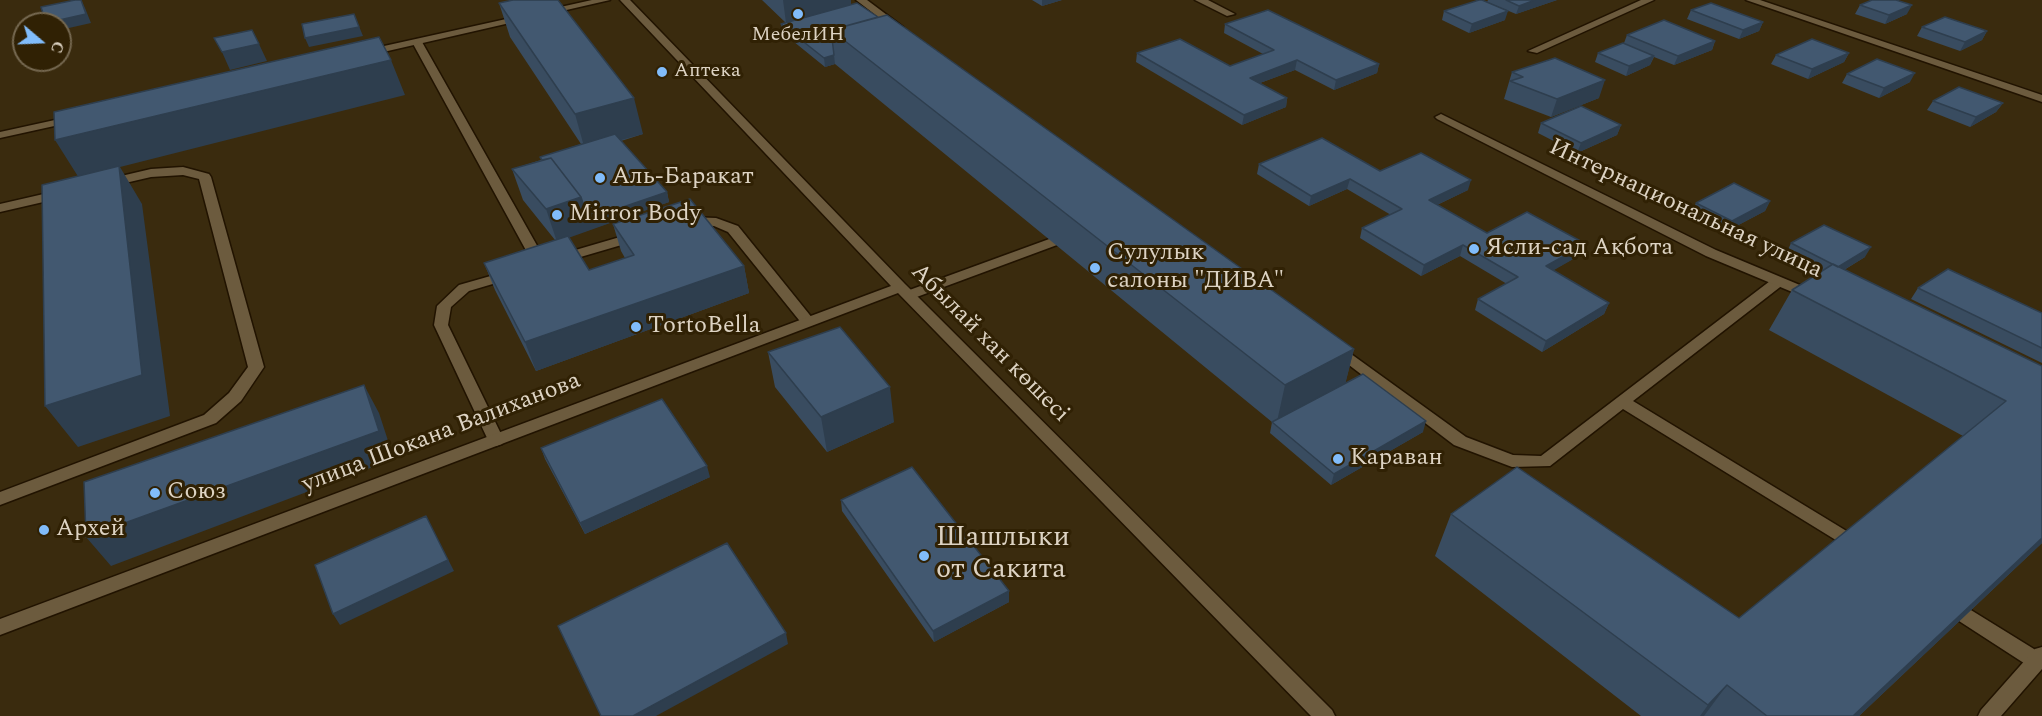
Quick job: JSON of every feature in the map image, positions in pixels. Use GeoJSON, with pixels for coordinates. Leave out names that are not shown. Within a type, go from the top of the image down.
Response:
{"type":"FeatureCollection","features":[{"type":"Feature","properties":{"kind":"street"},"geometry":{"type":"LineString","coordinates":[[359,55],[605,0]]}},
{"type":"Feature","properties":{"kind":"street","name":"Абылай хан көшесі"},"geometry":{"type":"LineString","coordinates":[[625,0],[904,291],[1324,716]]}},
{"type":"Feature","properties":{"kind":"street"},"geometry":{"type":"LineString","coordinates":[[861,0],[908,35]]}},
{"type":"Feature","properties":{"kind":"street"},"geometry":{"type":"LineString","coordinates":[[1200,0],[1230,14]]}},
{"type":"Feature","properties":{"kind":"street"},"geometry":{"type":"LineString","coordinates":[[1533,51],[1649,0]]}},
{"type":"Feature","properties":{"kind":"street"},"geometry":{"type":"LineString","coordinates":[[1751,0],[2042,99]]}},
{"type":"Feature","properties":{"kind":"street"},"geometry":{"type":"LineString","coordinates":[[417,42],[530,268]]}},
{"type":"Feature","properties":{"kind":"street"},"geometry":{"type":"LineString","coordinates":[[0,135],[81,117]]}},
{"type":"Feature","properties":{"kind":"street","name":"Интернациональная улица"},"geometry":{"type":"LineString","coordinates":[[1441,117],[1711,253],[1831,303]]}},
{"type":"Feature","properties":{"kind":"street"},"geometry":{"type":"LineString","coordinates":[[0,499],[210,419],[234,397],[256,367],[205,177],[183,171],[151,173],[93,186]]}},
{"type":"Feature","properties":{"kind":"street"},"geometry":{"type":"LineString","coordinates":[[0,208],[70,192]]}},
{"type":"Feature","properties":{"kind":"street"},"geometry":{"type":"LineString","coordinates":[[675,225],[687,221],[716,222],[733,229],[808,321]]}},
{"type":"Feature","properties":{"kind":"street"},"geometry":{"type":"LineString","coordinates":[[496,440],[441,325],[444,306],[464,288],[653,231]]}},
{"type":"Feature","properties":{"kind":"street","name":"улица Шокана Валиханова"},"geometry":{"type":"LineString","coordinates":[[0,627],[808,321],[1052,242]]}},
{"type":"Feature","properties":{"kind":"street"},"geometry":{"type":"LineString","coordinates":[[1326,342],[1460,441],[1512,461],[1544,462],[1779,281]]}},
{"type":"Feature","properties":{"kind":"street"},"geometry":{"type":"LineString","coordinates":[[1623,402],[1851,543]]}},
{"type":"Feature","properties":{"kind":"street"},"geometry":{"type":"LineString","coordinates":[[1966,615],[2039,658],[1988,716]]}},
{"type":"Feature","properties":{"kind":"building"},"geometry":{"type":"Polygon","coordinates":[[[81,0],[86,14],[72,17],[72,12],[43,12],[41,7],[81,0]]]}},
{"type":"Feature","properties":{"kind":"building"},"geometry":{"type":"Polygon","coordinates":[[[513,0],[558,0],[634,98],[575,114],[499,3],[513,0]]]}},
{"type":"Feature","properties":{"kind":"building"},"geometry":{"type":"Polygon","coordinates":[[[1479,0],[1508,11],[1472,24],[1444,11],[1479,0]]]}},
{"type":"Feature","properties":{"kind":"building"},"geometry":{"type":"Polygon","coordinates":[[[1506,0],[1535,0],[1519,6],[1506,0]]]}},
{"type":"Feature","properties":{"kind":"building"},"geometry":{"type":"Polygon","coordinates":[[[1872,0],[1896,0],[1912,5],[1889,15],[1860,5],[1872,0]]]}},
{"type":"Feature","properties":{"kind":"building"},"geometry":{"type":"Polygon","coordinates":[[[857,3],[878,17],[831,30],[834,55],[824,58],[781,24],[857,3]]]}},
{"type":"Feature","properties":{"kind":"building"},"geometry":{"type":"Polygon","coordinates":[[[1711,3],[1763,22],[1743,30],[1691,10],[1711,3]]]}},
{"type":"Feature","properties":{"kind":"building"},"geometry":{"type":"Polygon","coordinates":[[[1268,10],[1379,64],[1336,80],[1297,60],[1250,78],[1287,98],[1244,115],[1137,53],[1180,39],[1230,66],[1274,50],[1225,24],[1268,10]]]}},
{"type":"Feature","properties":{"kind":"building"},"geometry":{"type":"Polygon","coordinates":[[[354,14],[359,27],[305,38],[302,24],[354,14]]]}},
{"type":"Feature","properties":{"kind":"building"},"geometry":{"type":"Polygon","coordinates":[[[887,15],[1354,349],[1285,385],[831,30],[887,15]]]}},
{"type":"Feature","properties":{"kind":"building"},"geometry":{"type":"Polygon","coordinates":[[[1945,17],[1987,31],[1965,42],[1922,27],[1945,17]]]}},
{"type":"Feature","properties":{"kind":"building"},"geometry":{"type":"Polygon","coordinates":[[[1664,20],[1715,41],[1678,56],[1627,35],[1664,20]]]}},
{"type":"Feature","properties":{"kind":"building"},"geometry":{"type":"Polygon","coordinates":[[[252,30],[259,44],[222,52],[214,38],[252,30]]]}},
{"type":"Feature","properties":{"kind":"building"},"geometry":{"type":"Polygon","coordinates":[[[379,37],[391,60],[55,140],[54,112],[379,37]]]}},
{"type":"Feature","properties":{"kind":"building"},"geometry":{"type":"Polygon","coordinates":[[[1812,39],[1849,53],[1812,69],[1776,55],[1812,39]]]}},
{"type":"Feature","properties":{"kind":"building"},"geometry":{"type":"Polygon","coordinates":[[[1623,43],[1654,56],[1629,66],[1598,53],[1623,43]]]}},
{"type":"Feature","properties":{"kind":"building"},"geometry":{"type":"Polygon","coordinates":[[[1555,58],[1605,80],[1557,99],[1510,81],[1523,77],[1512,72],[1555,58]]]}},
{"type":"Feature","properties":{"kind":"building"},"geometry":{"type":"Polygon","coordinates":[[[1877,59],[1915,73],[1884,88],[1847,74],[1877,59]]]}},
{"type":"Feature","properties":{"kind":"building"},"geometry":{"type":"Polygon","coordinates":[[[1959,87],[2003,103],[1976,117],[1933,101],[1959,87]]]}},
{"type":"Feature","properties":{"kind":"building"},"geometry":{"type":"Polygon","coordinates":[[[1581,106],[1621,125],[1581,143],[1541,123],[1581,106]]]}},
{"type":"Feature","properties":{"kind":"building","name":"Аль-Баракат"},"geometry":{"type":"Polygon","coordinates":[[[615,134],[667,192],[588,219],[581,197],[551,158],[542,160],[540,157],[615,134]]]}},
{"type":"Feature","properties":{"kind":"building","name":"Ясли-сад Ақбота"},"geometry":{"type":"Polygon","coordinates":[[[1322,138],[1380,171],[1421,153],[1471,180],[1429,200],[1487,233],[1527,212],[1586,244],[1546,266],[1609,303],[1546,341],[1478,299],[1518,277],[1463,245],[1424,265],[1362,228],[1402,209],[1350,179],[1311,196],[1259,164],[1322,138]]]}},
{"type":"Feature","properties":{"kind":"building"},"geometry":{"type":"Polygon","coordinates":[[[551,158],[581,197],[546,209],[512,169],[551,158]]]}},
{"type":"Feature","properties":{"kind":"building"},"geometry":{"type":"Polygon","coordinates":[[[119,166],[142,375],[45,406],[42,185],[119,166]]]}},
{"type":"Feature","properties":{"kind":"building"},"geometry":{"type":"Polygon","coordinates":[[[1734,183],[1770,201],[1732,221],[1696,203],[1734,183]]]}},
{"type":"Feature","properties":{"kind":"building"},"geometry":{"type":"Polygon","coordinates":[[[690,199],[744,266],[525,342],[484,263],[568,236],[589,270],[634,255],[613,224],[690,199]]]}},
{"type":"Feature","properties":{"kind":"building"},"geometry":{"type":"Polygon","coordinates":[[[1824,225],[1871,247],[1838,267],[1791,243],[1824,225]]]}},
{"type":"Feature","properties":{"kind":"building"},"geometry":{"type":"Polygon","coordinates":[[[1833,264],[2042,366],[2042,538],[1853,716],[1767,716],[1727,685],[1708,705],[1451,514],[1517,467],[1739,618],[2006,401],[1792,290],[1833,264]]]}},
{"type":"Feature","properties":{"kind":"building"},"geometry":{"type":"Polygon","coordinates":[[[1948,269],[2042,313],[2042,348],[1918,288],[1948,269]]]}},
{"type":"Feature","properties":{"kind":"building"},"geometry":{"type":"Polygon","coordinates":[[[840,327],[890,387],[821,417],[768,352],[840,327]]]}},
{"type":"Feature","properties":{"kind":"building","name":"Караван"},"geometry":{"type":"Polygon","coordinates":[[[1363,374],[1426,421],[1334,474],[1272,422],[1363,374]]]}},
{"type":"Feature","properties":{"kind":"building"},"geometry":{"type":"Polygon","coordinates":[[[364,385],[379,431],[86,537],[84,482],[364,385]]]}},
{"type":"Feature","properties":{"kind":"building"},"geometry":{"type":"Polygon","coordinates":[[[662,399],[707,466],[580,523],[541,448],[662,399]]]}},
{"type":"Feature","properties":{"kind":"building","name":"Шашлыки от Сакита"},"geometry":{"type":"Polygon","coordinates":[[[912,467],[1009,591],[933,631],[841,500],[912,467]]]}},
{"type":"Feature","properties":{"kind":"building"},"geometry":{"type":"Polygon","coordinates":[[[426,516],[448,560],[333,614],[315,565],[426,516]]]}},
{"type":"Feature","properties":{"kind":"building"},"geometry":{"type":"Polygon","coordinates":[[[727,543],[786,633],[633,716],[601,716],[558,626],[727,543]]]}},
{"type":"Feature","properties":{"kind":"place","name":"МебелИН"},"geometry":{"type":"Point","coordinates":[798,14]}},
{"type":"Feature","properties":{"kind":"place","name":"Аптека"},"geometry":{"type":"Point","coordinates":[662,72]}},
{"type":"Feature","properties":{"kind":"place","name":"Аль-Баракат"},"geometry":{"type":"Point","coordinates":[600,178]}},
{"type":"Feature","properties":{"kind":"place","name":"Mirror Body"},"geometry":{"type":"Point","coordinates":[557,215]}},
{"type":"Feature","properties":{"kind":"place","name":"Ясли-сад Ақбота"},"geometry":{"type":"Point","coordinates":[1474,249]}},
{"type":"Feature","properties":{"kind":"place","name":"Сулулык салоны \"ДИВА\""},"geometry":{"type":"Point","coordinates":[1095,268]}},
{"type":"Feature","properties":{"kind":"place","name":"TortoBella"},"geometry":{"type":"Point","coordinates":[636,327]}},
{"type":"Feature","properties":{"kind":"place","name":"Караван"},"geometry":{"type":"Point","coordinates":[1338,459]}},
{"type":"Feature","properties":{"kind":"place","name":"Союз"},"geometry":{"type":"Point","coordinates":[155,493]}},
{"type":"Feature","properties":{"kind":"place","name":"Архей"},"geometry":{"type":"Point","coordinates":[44,530]}},
{"type":"Feature","properties":{"kind":"place","name":"Шашлыки от Сакита"},"geometry":{"type":"Point","coordinates":[924,556]}}]}
